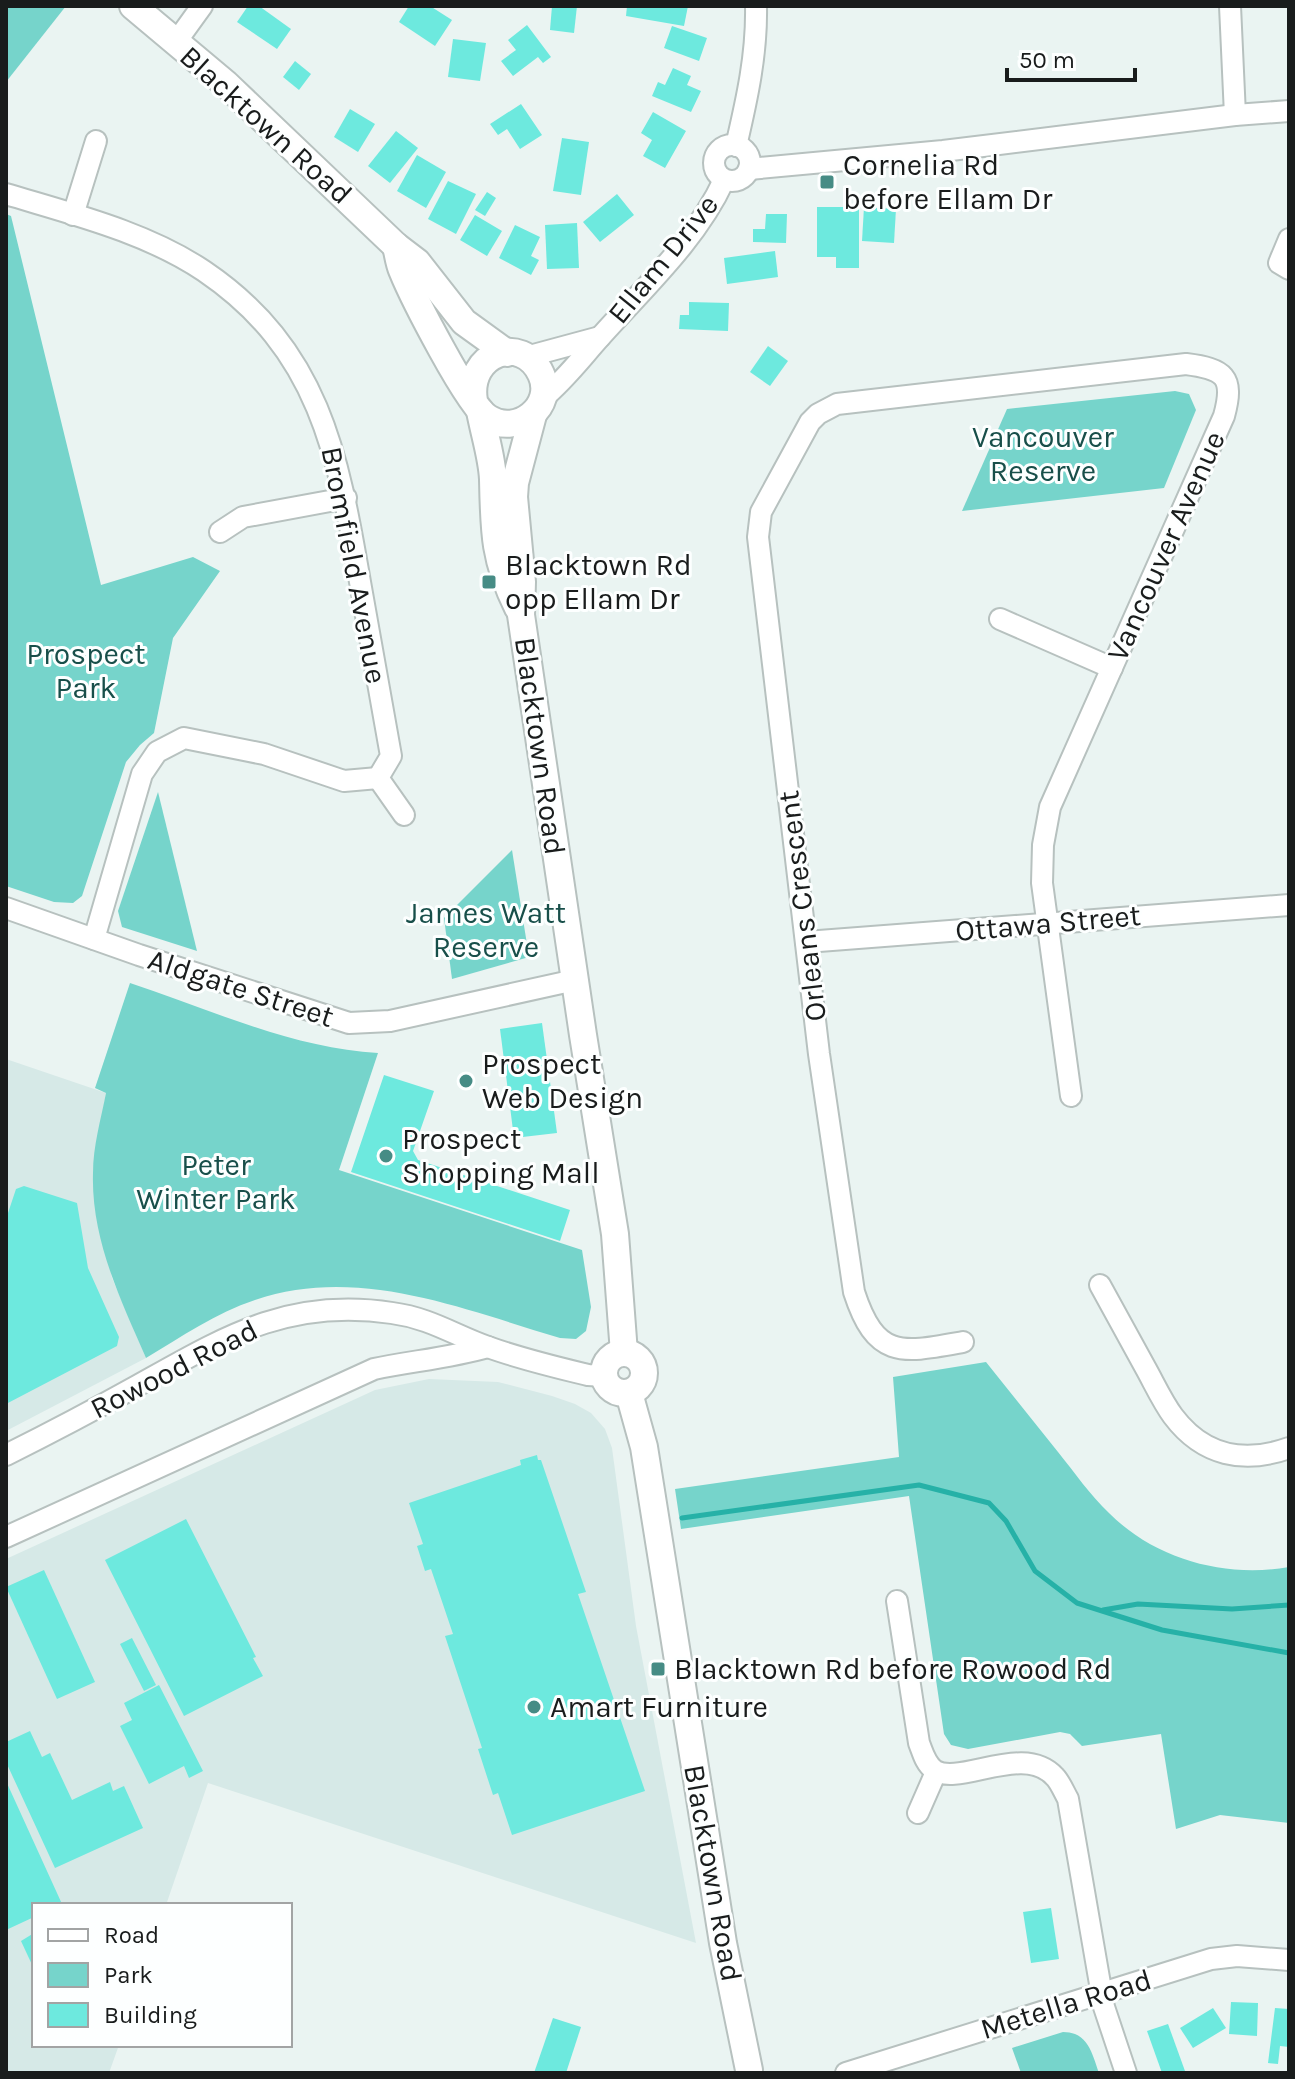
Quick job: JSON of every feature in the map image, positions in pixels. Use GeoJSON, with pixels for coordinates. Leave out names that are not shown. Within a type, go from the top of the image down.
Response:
{"type":"FeatureCollection","features":[{"type":"Feature","properties":{"kind":"main road","name":"Blacktown Road"},"geometry":{"type":"LineString","coordinates":[[133,6],[237,94],[396,246],[417,262],[464,322],[479,336],[516,355]]}},
{"type":"Feature","properties":{"kind":"main road","name":"Blacktown Road"},"geometry":{"type":"LineString","coordinates":[[396,246],[402,269],[452,367],[477,406],[493,478],[492,511],[497,547],[504,579],[521,615]]}},
{"type":"Feature","properties":{"kind":"main road"},"geometry":{"type":"LineString","coordinates":[[496,355],[516,355],[540,371],[543,380],[538,407],[523,421],[500,423],[477,406],[473,379],[478,368],[496,355]]}},
{"type":"Feature","properties":{"kind":"main road","name":"Blacktown Road"},"geometry":{"type":"LineString","coordinates":[[538,407],[515,483],[522,582],[521,615],[615,1234],[624,1353]]}},
{"type":"Feature","properties":{"kind":"main road"},"geometry":{"type":"LineString","coordinates":[[624,1353],[636,1357],[644,1367],[640,1386],[629,1393],[610,1388],[604,1376],[611,1358],[624,1353]]}},
{"type":"Feature","properties":{"kind":"main road","name":"Blacktown Road"},"geometry":{"type":"LineString","coordinates":[[629,1393],[644,1447],[723,1943],[753,2072]]}},
{"type":"Feature","properties":{"kind":"street"},"geometry":{"type":"LineString","coordinates":[[176,42],[202,6]]}},
{"type":"Feature","properties":{"kind":"street"},"geometry":{"type":"LineString","coordinates":[[736,146],[755,49],[756,6]]}},
{"type":"Feature","properties":{"kind":"street"},"geometry":{"type":"LineString","coordinates":[[1230,6],[1235,115]]}},
{"type":"Feature","properties":{"kind":"street"},"geometry":{"type":"LineString","coordinates":[[749,169],[1289,111]]}},
{"type":"Feature","properties":{"kind":"street"},"geometry":{"type":"LineString","coordinates":[[73,215],[96,141]]}},
{"type":"Feature","properties":{"kind":"street"},"geometry":{"type":"LineString","coordinates":[[736,146],[748,155],[749,169],[742,179],[724,180],[716,172],[714,160],[719,150],[736,146]]}},
{"type":"Feature","properties":{"kind":"street","name":"Ellam Drive"},"geometry":{"type":"LineString","coordinates":[[538,407],[691,234],[708,211],[724,180]]}},
{"type":"Feature","properties":{"kind":"street","name":"Bromfield Avenue"},"geometry":{"type":"LineString","coordinates":[[6,194],[119,230],[202,270],[256,314],[299,369],[331,442],[346,498],[391,756],[378,778]]}},
{"type":"Feature","properties":{"kind":"street"},"geometry":{"type":"LineString","coordinates":[[1289,239],[1279,263],[1289,269]]}},
{"type":"Feature","properties":{"kind":"street","name":"Ellam Drive"},"geometry":{"type":"LineString","coordinates":[[516,355],[600,337]]}},
{"type":"Feature","properties":{"kind":"street","name":"Vancouver Avenue"},"geometry":{"type":"LineString","coordinates":[[837,404],[1186,364],[1220,371],[1228,383],[1230,396],[1224,416],[1050,807],[1042,871],[1046,924],[1071,1096]]}},
{"type":"Feature","properties":{"kind":"street","name":"Orleans Crescent"},"geometry":{"type":"LineString","coordinates":[[837,404],[810,422],[761,512],[758,537],[819,1054],[854,1292],[863,1318],[876,1338],[900,1350],[963,1342]]}},
{"type":"Feature","properties":{"kind":"street"},"geometry":{"type":"LineString","coordinates":[[220,532],[243,517],[346,498]]}},
{"type":"Feature","properties":{"kind":"street"},"geometry":{"type":"LineString","coordinates":[[1000,619],[1112,668]]}},
{"type":"Feature","properties":{"kind":"street"},"geometry":{"type":"LineString","coordinates":[[94,939],[142,774],[157,752],[184,738],[264,754],[344,781],[378,778],[404,815]]}},
{"type":"Feature","properties":{"kind":"street","name":"Ottawa Street"},"geometry":{"type":"LineString","coordinates":[[806,942],[1289,905]]}},
{"type":"Feature","properties":{"kind":"street","name":"Aldgate Street"},"geometry":{"type":"LineString","coordinates":[[6,908],[349,1023],[402,1018],[575,980]]}},
{"type":"Feature","properties":{"kind":"street"},"geometry":{"type":"LineString","coordinates":[[1100,1285],[1173,1416],[1190,1434],[1212,1450],[1240,1456],[1266,1456],[1289,1448]]}},
{"type":"Feature","properties":{"kind":"street","name":"Rowood Road"},"geometry":{"type":"LineString","coordinates":[[6,1455],[67,1425],[220,1340],[282,1317],[334,1309],[393,1313],[428,1320],[488,1347],[588,1375],[604,1376]]}},
{"type":"Feature","properties":{"kind":"street"},"geometry":{"type":"LineString","coordinates":[[6,1535],[374,1369],[415,1360],[450,1358],[488,1347]]}},
{"type":"Feature","properties":{"kind":"street"},"geometry":{"type":"LineString","coordinates":[[897,1601],[919,1743],[926,1761],[936,1772],[950,1774],[1022,1763],[1038,1765],[1055,1777],[1068,1799],[1101,1993],[1126,2073]]}},
{"type":"Feature","properties":{"kind":"street"},"geometry":{"type":"LineString","coordinates":[[918,1813],[936,1772]]}},
{"type":"Feature","properties":{"kind":"street","name":"Metella Road"},"geometry":{"type":"LineString","coordinates":[[846,2073],[1211,1959],[1237,1956],[1289,1960]]}},
{"type":"Feature","properties":{"kind":"shaded area"},"geometry":{"type":"Polygon","coordinates":[[[6,1059],[106,1093],[93,1171],[112,1278],[146,1358],[6,1431],[6,1059]]]}},
{"type":"Feature","properties":{"kind":"shaded area"},"geometry":{"type":"Polygon","coordinates":[[[429,1379],[498,1382],[575,1404],[591,1413],[605,1429],[612,1448],[636,1626],[696,1943],[208,1783],[167,1903],[32,1903],[32,2047],[118,2047],[109,2073],[6,2073],[6,1559],[375,1390],[429,1379]]]}},
{"type":"Feature","properties":{"kind":"green space"},"geometry":{"type":"Polygon","coordinates":[[[6,6],[66,6],[6,82],[6,6]]]}},
{"type":"Feature","properties":{"kind":"green space","name":"Prospect Park"},"geometry":{"type":"Polygon","coordinates":[[[6,214],[11,216],[101,585],[193,557],[220,571],[173,638],[154,733],[126,762],[82,896],[73,903],[54,902],[6,886],[6,214]]]}},
{"type":"Feature","properties":{"kind":"green space","name":"Vancouver Reserve"},"geometry":{"type":"Polygon","coordinates":[[[1175,391],[1189,394],[1196,410],[1164,488],[962,511],[1007,409],[1175,391]]]}},
{"type":"Feature","properties":{"kind":"green space"},"geometry":{"type":"Polygon","coordinates":[[[158,792],[197,951],[122,927],[118,911],[158,792]]]}},
{"type":"Feature","properties":{"kind":"green space","name":"James Watt Reserve"},"geometry":{"type":"Polygon","coordinates":[[[512,850],[529,957],[452,979],[444,918],[512,850]]]}},
{"type":"Feature","properties":{"kind":"green space","name":"Peter Winter Park"},"geometry":{"type":"Polygon","coordinates":[[[130,983],[283,1036],[346,1050],[378,1053],[339,1170],[582,1250],[591,1307],[586,1331],[576,1339],[560,1338],[409,1295],[332,1287],[294,1290],[241,1305],[146,1358],[109,1268],[94,1197],[94,1153],[106,1093],[95,1088],[130,983]]]}},
{"type":"Feature","properties":{"kind":"green space"},"geometry":{"type":"Polygon","coordinates":[[[986,1362],[1089,1491],[1109,1513],[1148,1543],[1170,1554],[1216,1567],[1265,1570],[1289,1567],[1289,1823],[1220,1815],[1176,1829],[1161,1734],[1082,1746],[1070,1734],[1060,1732],[968,1749],[951,1745],[944,1734],[909,1496],[681,1529],[675,1489],[899,1457],[893,1377],[986,1362]]]}},
{"type":"Feature","properties":{"kind":"green space"},"geometry":{"type":"Polygon","coordinates":[[[1063,2032],[1084,2040],[1099,2073],[1021,2073],[1012,2048],[1063,2032]]]}},
{"type":"Feature","properties":{"kind":"building"},"geometry":{"type":"Polygon","coordinates":[[[248,6],[259,6],[291,29],[277,49],[237,22],[248,6]]]}},
{"type":"Feature","properties":{"kind":"building"},"geometry":{"type":"Polygon","coordinates":[[[409,6],[430,6],[452,20],[435,46],[399,22],[409,6]]]}},
{"type":"Feature","properties":{"kind":"building"},"geometry":{"type":"Polygon","coordinates":[[[552,6],[577,6],[574,33],[550,30],[552,6]]]}},
{"type":"Feature","properties":{"kind":"building"},"geometry":{"type":"Polygon","coordinates":[[[627,6],[688,6],[684,26],[626,16],[627,6]]]}},
{"type":"Feature","properties":{"kind":"building"},"geometry":{"type":"Polygon","coordinates":[[[527,25],[551,57],[543,63],[538,57],[513,76],[501,61],[516,50],[508,40],[527,25]]]}},
{"type":"Feature","properties":{"kind":"building"},"geometry":{"type":"Polygon","coordinates":[[[672,26],[707,38],[699,61],[664,48],[672,26]]]}},
{"type":"Feature","properties":{"kind":"building"},"geometry":{"type":"Polygon","coordinates":[[[453,39],[486,43],[480,81],[448,77],[453,39]]]}},
{"type":"Feature","properties":{"kind":"building"},"geometry":{"type":"Polygon","coordinates":[[[295,61],[311,74],[299,90],[283,77],[295,61]]]}},
{"type":"Feature","properties":{"kind":"building"},"geometry":{"type":"Polygon","coordinates":[[[673,68],[691,76],[687,85],[701,91],[691,112],[652,96],[658,82],[665,85],[673,68]]]}},
{"type":"Feature","properties":{"kind":"building"},"geometry":{"type":"Polygon","coordinates":[[[521,104],[542,135],[520,149],[507,129],[498,135],[490,124],[521,104]]]}},
{"type":"Feature","properties":{"kind":"building"},"geometry":{"type":"Polygon","coordinates":[[[350,109],[375,124],[358,152],[334,137],[350,109]]]}},
{"type":"Feature","properties":{"kind":"building"},"geometry":{"type":"Polygon","coordinates":[[[653,112],[686,131],[665,168],[643,156],[652,140],[641,133],[653,112]]]}},
{"type":"Feature","properties":{"kind":"building"},"geometry":{"type":"Polygon","coordinates":[[[396,131],[418,148],[390,183],[368,166],[396,131]]]}},
{"type":"Feature","properties":{"kind":"building"},"geometry":{"type":"Polygon","coordinates":[[[562,138],[589,142],[581,195],[553,191],[562,138]]]}},
{"type":"Feature","properties":{"kind":"building"},"geometry":{"type":"Polygon","coordinates":[[[417,155],[446,172],[426,208],[397,191],[417,155]]]}},
{"type":"Feature","properties":{"kind":"building"},"geometry":{"type":"Polygon","coordinates":[[[448,181],[476,194],[456,234],[428,219],[448,181]]]}},
{"type":"Feature","properties":{"kind":"building"},"geometry":{"type":"Polygon","coordinates":[[[487,192],[496,198],[485,216],[475,210],[487,192]]]}},
{"type":"Feature","properties":{"kind":"building"},"geometry":{"type":"Polygon","coordinates":[[[617,194],[634,215],[600,242],[583,222],[617,194]]]}},
{"type":"Feature","properties":{"kind":"building"},"geometry":{"type":"Polygon","coordinates":[[[817,207],[859,207],[859,268],[836,268],[836,257],[817,257],[817,207]]]}},
{"type":"Feature","properties":{"kind":"building"},"geometry":{"type":"Polygon","coordinates":[[[864,207],[896,209],[894,243],[862,241],[864,207]]]}},
{"type":"Feature","properties":{"kind":"building"},"geometry":{"type":"Polygon","coordinates":[[[766,214],[787,214],[786,243],[753,242],[753,229],[765,229],[766,214]]]}},
{"type":"Feature","properties":{"kind":"building"},"geometry":{"type":"Polygon","coordinates":[[[475,215],[502,231],[487,256],[460,240],[475,215]]]}},
{"type":"Feature","properties":{"kind":"building"},"geometry":{"type":"Polygon","coordinates":[[[577,223],[579,268],[547,269],[545,225],[577,223]]]}},
{"type":"Feature","properties":{"kind":"building"},"geometry":{"type":"Polygon","coordinates":[[[515,225],[540,237],[531,256],[539,260],[531,275],[499,258],[515,225]]]}},
{"type":"Feature","properties":{"kind":"building"},"geometry":{"type":"Polygon","coordinates":[[[775,251],[778,277],[727,284],[724,258],[775,251]]]}},
{"type":"Feature","properties":{"kind":"building"},"geometry":{"type":"Polygon","coordinates":[[[689,302],[729,303],[728,331],[679,329],[680,315],[689,315],[689,302]]]}},
{"type":"Feature","properties":{"kind":"building"},"geometry":{"type":"Polygon","coordinates":[[[768,346],[788,361],[770,386],[750,372],[768,346]]]}},
{"type":"Feature","properties":{"kind":"building","name":"Prospect Shopping Mall"},"geometry":{"type":"Polygon","coordinates":[[[542,1023],[557,1133],[514,1138],[500,1029],[542,1023]]]}},
{"type":"Feature","properties":{"kind":"building","name":"Prospect Shopping Mall"},"geometry":{"type":"Polygon","coordinates":[[[384,1075],[434,1091],[413,1151],[418,1160],[570,1210],[560,1241],[351,1172],[384,1075]]]}},
{"type":"Feature","properties":{"kind":"building"},"geometry":{"type":"Polygon","coordinates":[[[24,1186],[77,1203],[88,1268],[119,1337],[117,1346],[6,1404],[6,1219],[16,1189],[24,1186]]]}},
{"type":"Feature","properties":{"kind":"building"},"geometry":{"type":"Polygon","coordinates":[[[537,1455],[586,1592],[578,1594],[645,1791],[512,1835],[498,1793],[493,1795],[478,1749],[482,1748],[445,1636],[453,1634],[431,1569],[425,1571],[417,1546],[423,1544],[409,1503],[521,1465],[520,1460],[537,1455]]]}},
{"type":"Feature","properties":{"kind":"building"},"geometry":{"type":"Polygon","coordinates":[[[186,1519],[263,1676],[184,1716],[105,1560],[186,1519]]]}},
{"type":"Feature","properties":{"kind":"building"},"geometry":{"type":"Polygon","coordinates":[[[44,1570],[95,1682],[57,1699],[6,1587],[44,1570]]]}},
{"type":"Feature","properties":{"kind":"building"},"geometry":{"type":"Polygon","coordinates":[[[132,1638],[156,1685],[144,1691],[120,1644],[132,1638]]]}},
{"type":"Feature","properties":{"kind":"building"},"geometry":{"type":"Polygon","coordinates":[[[159,1685],[203,1771],[189,1778],[184,1766],[149,1784],[120,1726],[132,1720],[124,1703],[159,1685]]]}},
{"type":"Feature","properties":{"kind":"building"},"geometry":{"type":"Polygon","coordinates":[[[30,1731],[42,1757],[50,1753],[72,1800],[110,1782],[113,1791],[124,1786],[143,1828],[55,1868],[6,1762],[6,1742],[30,1731]]]}},
{"type":"Feature","properties":{"kind":"building"},"geometry":{"type":"Polygon","coordinates":[[[6,1781],[62,1903],[32,1903],[32,1918],[6,1930],[6,1781]]]}},
{"type":"Feature","properties":{"kind":"building"},"geometry":{"type":"Polygon","coordinates":[[[1051,1908],[1059,1959],[1031,1963],[1023,1912],[1051,1908]]]}},
{"type":"Feature","properties":{"kind":"building"},"geometry":{"type":"Polygon","coordinates":[[[32,1934],[32,1965],[21,1941],[32,1934]]]}},
{"type":"Feature","properties":{"kind":"building"},"geometry":{"type":"Polygon","coordinates":[[[1231,2002],[1258,2003],[1257,2036],[1229,2034],[1231,2002]]]}},
{"type":"Feature","properties":{"kind":"building"},"geometry":{"type":"Polygon","coordinates":[[[1213,2008],[1226,2028],[1193,2048],[1180,2028],[1213,2008]]]}},
{"type":"Feature","properties":{"kind":"building"},"geometry":{"type":"Polygon","coordinates":[[[1275,2008],[1289,2009],[1289,2047],[1280,2046],[1278,2064],[1268,2063],[1275,2008]]]}},
{"type":"Feature","properties":{"kind":"building"},"geometry":{"type":"Polygon","coordinates":[[[553,2018],[581,2027],[566,2073],[534,2073],[553,2018]]]}},
{"type":"Feature","properties":{"kind":"building"},"geometry":{"type":"Polygon","coordinates":[[[1168,2024],[1185,2071],[1180,2073],[1162,2073],[1147,2031],[1168,2024]]]}},
{"type":"Feature","properties":{"kind":"waterway"},"geometry":{"type":"LineString","coordinates":[[682,1518],[919,1485],[989,1503],[1006,1521],[1035,1571],[1077,1603],[1162,1630],[1289,1653]]}},
{"type":"Feature","properties":{"kind":"waterway"},"geometry":{"type":"LineString","coordinates":[[1103,1610],[1138,1604],[1232,1609],[1289,1605]]}},
{"type":"Feature","properties":{"kind":"place","name":"Cornelia Rd before Ellam Dr"},"geometry":{"type":"Point","coordinates":[827,182]}},
{"type":"Feature","properties":{"kind":"place","name":"Blacktown Rd opp Ellam Dr"},"geometry":{"type":"Point","coordinates":[489,582]}},
{"type":"Feature","properties":{"kind":"place","name":"Prospect Web Design"},"geometry":{"type":"Point","coordinates":[466,1081]}},
{"type":"Feature","properties":{"kind":"place","name":"Prospect Shopping Mall"},"geometry":{"type":"Point","coordinates":[386,1156]}},
{"type":"Feature","properties":{"kind":"place","name":"Blacktown Rd before Rowood Rd"},"geometry":{"type":"Point","coordinates":[658,1669]}},
{"type":"Feature","properties":{"kind":"place","name":"Amart Furniture"},"geometry":{"type":"Point","coordinates":[534,1707]}}]}
